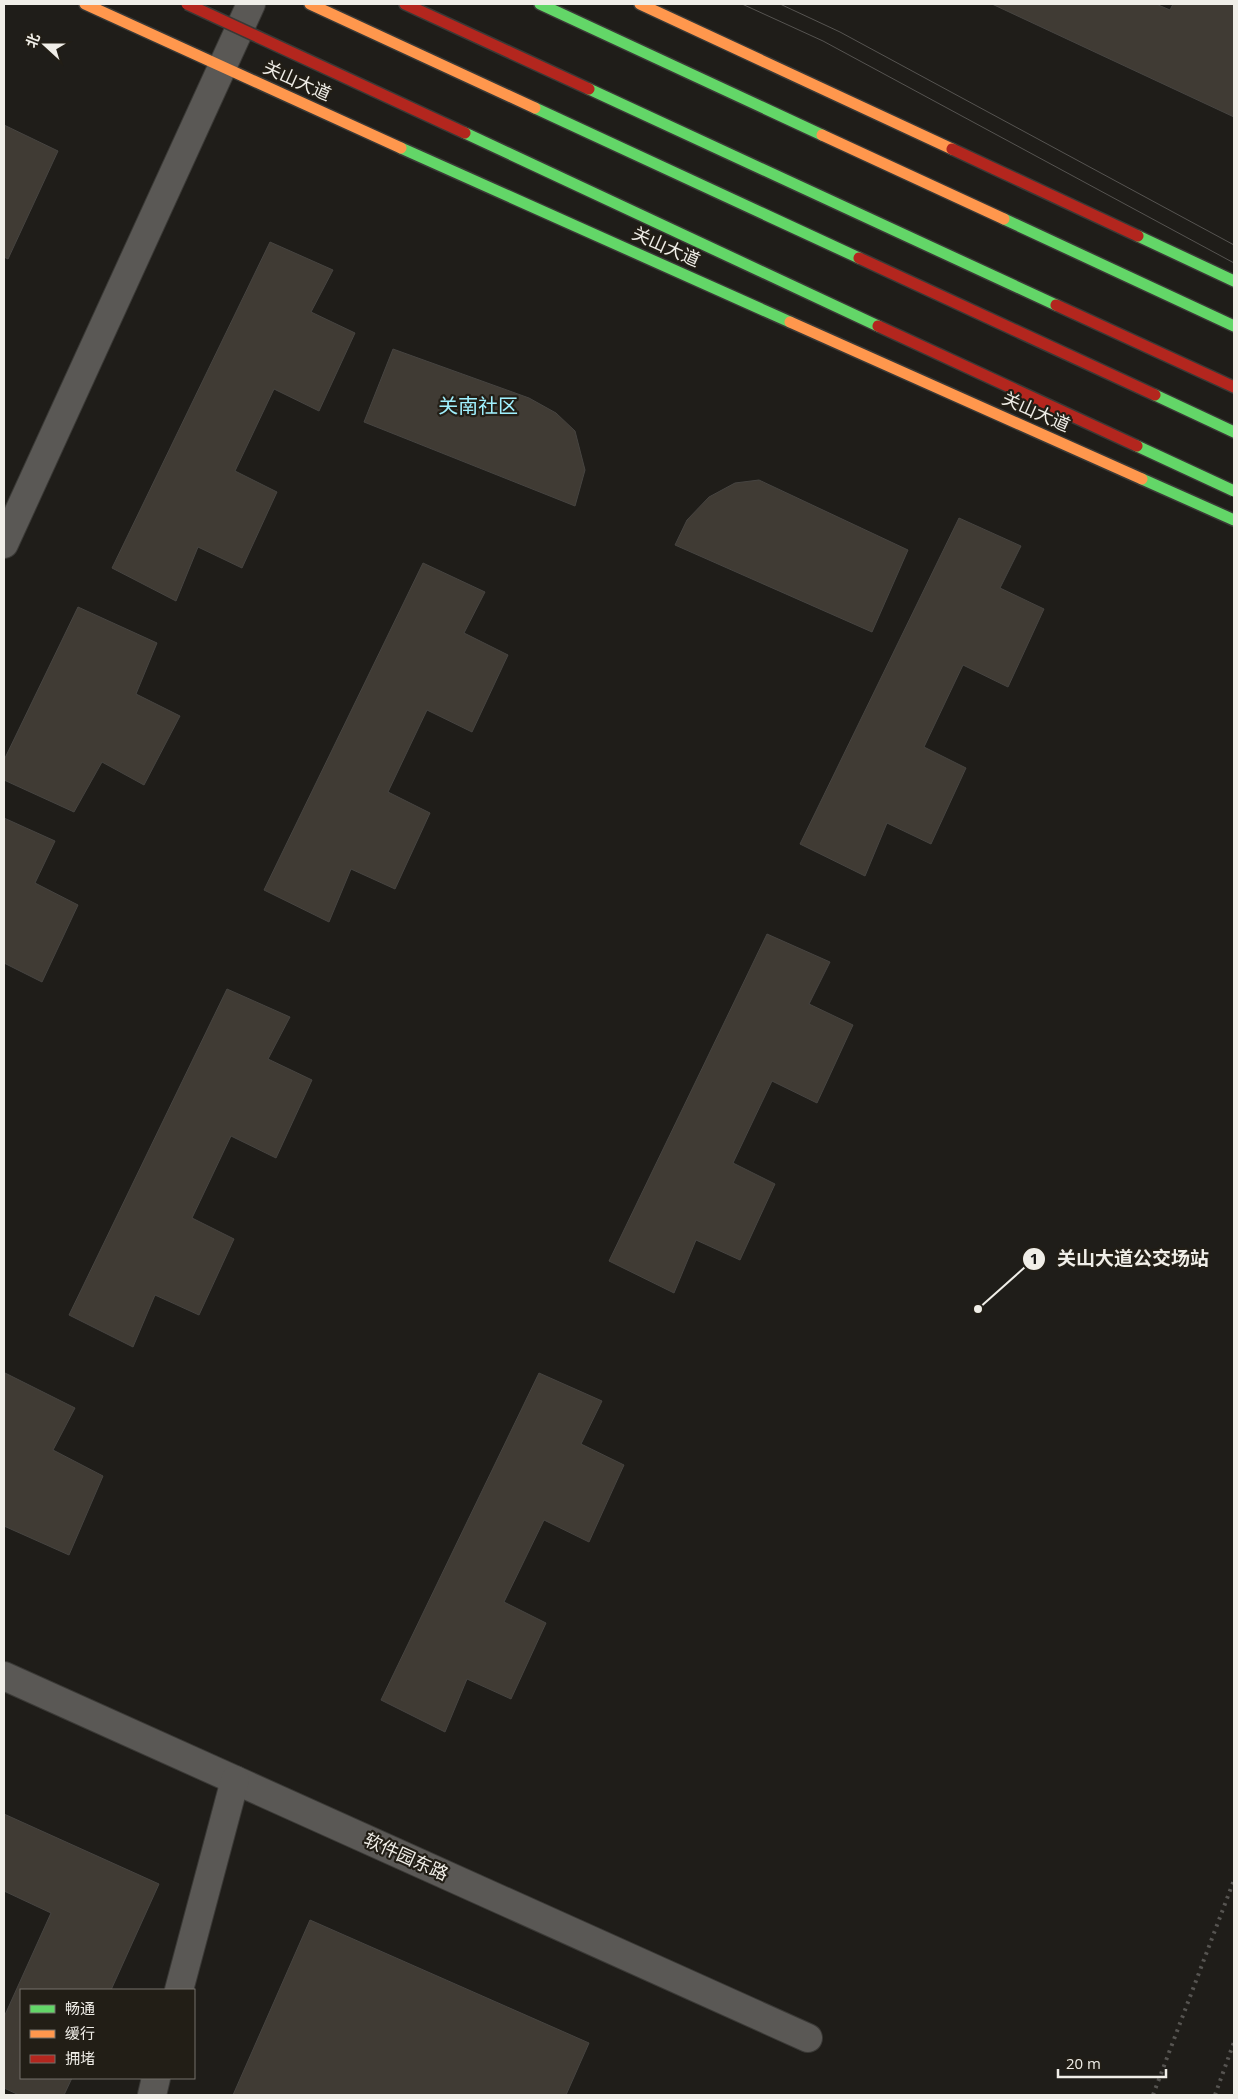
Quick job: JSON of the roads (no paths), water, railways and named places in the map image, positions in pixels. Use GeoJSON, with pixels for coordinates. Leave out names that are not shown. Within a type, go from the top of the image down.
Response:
{"type":"FeatureCollection","features":[{"type":"Feature","properties":{"kind":"main road","name":"关山大道"},"geometry":{"type":"LineString","coordinates":[[85,4],[223,68],[1234,520]]}},
{"type":"Feature","properties":{"kind":"main road"},"geometry":{"type":"LineString","coordinates":[[188,4],[1234,492]]}},
{"type":"Feature","properties":{"kind":"main road"},"geometry":{"type":"LineString","coordinates":[[310,4],[1234,432]]}},
{"type":"Feature","properties":{"kind":"main road"},"geometry":{"type":"LineString","coordinates":[[405,4],[1234,387]]}},
{"type":"Feature","properties":{"kind":"main road"},"geometry":{"type":"LineString","coordinates":[[540,4],[1234,326]]}},
{"type":"Feature","properties":{"kind":"main road"},"geometry":{"type":"LineString","coordinates":[[640,4],[1234,281]]}},
{"type":"Feature","properties":{"kind":"street"},"geometry":{"type":"LineString","coordinates":[[4,544],[251,4]]}},
{"type":"Feature","properties":{"kind":"street","name":"软件园东路"},"geometry":{"type":"LineString","coordinates":[[4,1676],[808,2038]]}},
{"type":"Feature","properties":{"kind":"street"},"geometry":{"type":"LineString","coordinates":[[180,1989],[235,1780]]}},
{"type":"Feature","properties":{"kind":"street"},"geometry":{"type":"LineString","coordinates":[[152,2095],[156,2079]]}},
{"type":"Feature","properties":{"kind":"tram line"},"geometry":{"type":"LineString","coordinates":[[742,4],[823,41],[1234,263]]}},
{"type":"Feature","properties":{"kind":"tram line"},"geometry":{"type":"LineString","coordinates":[[780,4],[840,32],[1234,245]]}},
{"type":"Feature","properties":{"kind":"railway"},"geometry":{"type":"LineString","coordinates":[[1153,2095],[1234,1880]]}},
{"type":"Feature","properties":{"kind":"railway"},"geometry":{"type":"LineString","coordinates":[[1215,2095],[1234,2042]]}},
{"type":"Feature","properties":{"kind":"place","name":"关山大道公交场站"},"geometry":{"type":"Point","coordinates":[978,1309]}},
{"type":"Feature","properties":{"kind":"district","name":"关南社区"},"geometry":{"type":"Point","coordinates":[478,406]}}]}
